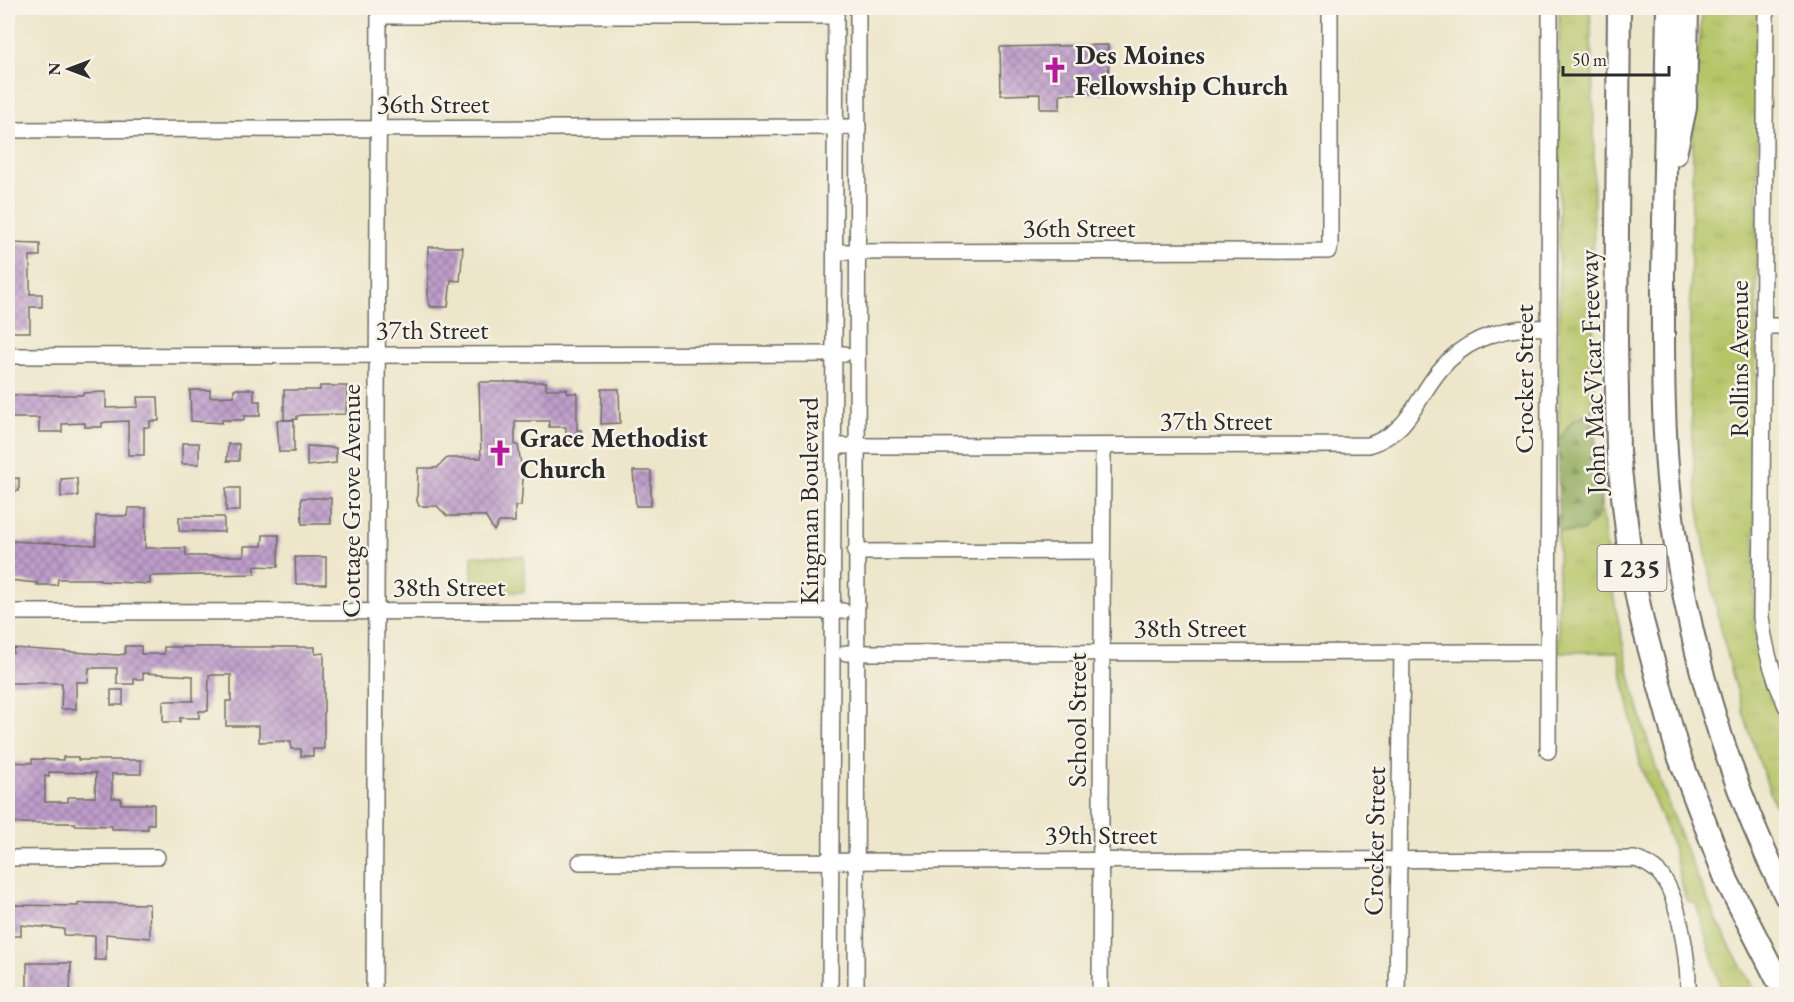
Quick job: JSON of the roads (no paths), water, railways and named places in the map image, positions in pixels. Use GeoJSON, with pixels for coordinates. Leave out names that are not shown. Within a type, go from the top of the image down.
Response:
{"type":"FeatureCollection","features":[{"type":"Feature","properties":{"kind":"highway"},"geometry":{"type":"LineString","coordinates":[[1611,8],[1617,113]]}},
{"type":"Feature","properties":{"kind":"highway","name":"John MacVicar Freeway"},"geometry":{"type":"LineString","coordinates":[[1619,8],[1618,452],[1634,578],[1642,621],[1678,753],[1727,881],[1785,994]]}},
{"type":"Feature","properties":{"kind":"highway","name":"I 235"},"geometry":{"type":"LineString","coordinates":[[1668,8],[1664,187],[1664,422],[1670,501],[1695,642],[1720,731],[1751,817],[1786,896]]}},
{"type":"Feature","properties":{"kind":"highway"},"geometry":{"type":"LineString","coordinates":[[1664,187],[1677,148],[1685,108],[1687,8]]}},
{"type":"Feature","properties":{"kind":"street","name":"Kingman Boulevard"},"geometry":{"type":"LineString","coordinates":[[856,994],[855,552],[858,8]]}},
{"type":"Feature","properties":{"kind":"street","name":"36th Street"},"geometry":{"type":"LineString","coordinates":[[835,252],[1324,253],[1330,246],[1330,8]]}},
{"type":"Feature","properties":{"kind":"street","name":"Crocker Street"},"geometry":{"type":"LineString","coordinates":[[1548,751],[1550,8]]}},
{"type":"Feature","properties":{"kind":"street","name":"Rollins Avenue"},"geometry":{"type":"LineString","coordinates":[[1766,8],[1761,618],[1764,646],[1773,676],[1786,706]]}},
{"type":"Feature","properties":{"kind":"street"},"geometry":{"type":"LineString","coordinates":[[379,12],[836,12]]}},
{"type":"Feature","properties":{"kind":"street","name":"Cottage Grove Avenue"},"geometry":{"type":"LineString","coordinates":[[374,994],[379,12]]}},
{"type":"Feature","properties":{"kind":"street","name":"Kingman Boulevard"},"geometry":{"type":"LineString","coordinates":[[830,994],[836,12]]}},
{"type":"Feature","properties":{"kind":"street","name":"36th Street"},"geometry":{"type":"LineString","coordinates":[[8,130],[858,127]]}},
{"type":"Feature","properties":{"kind":"street"},"geometry":{"type":"LineString","coordinates":[[1764,326],[1786,326]]}},
{"type":"Feature","properties":{"kind":"street","name":"37th Street"},"geometry":{"type":"LineString","coordinates":[[834,446],[1369,446],[1388,438],[1404,425],[1441,369],[1469,344],[1502,330],[1527,327],[1549,328]]}},
{"type":"Feature","properties":{"kind":"street","name":"37th Street"},"geometry":{"type":"LineString","coordinates":[[8,356],[856,354]]}},
{"type":"Feature","properties":{"kind":"street","name":"School Street"},"geometry":{"type":"LineString","coordinates":[[1100,994],[1103,446]]}},
{"type":"Feature","properties":{"kind":"street"},"geometry":{"type":"LineString","coordinates":[[855,552],[1102,551]]}},
{"type":"Feature","properties":{"kind":"street","name":"38th Street"},"geometry":{"type":"LineString","coordinates":[[8,612],[855,611]]}},
{"type":"Feature","properties":{"kind":"street","name":"Crocker Street"},"geometry":{"type":"LineString","coordinates":[[1397,994],[1402,652]]}},
{"type":"Feature","properties":{"kind":"street","name":"38th Street"},"geometry":{"type":"LineString","coordinates":[[833,653],[1548,652]]}},
{"type":"Feature","properties":{"kind":"street"},"geometry":{"type":"LineString","coordinates":[[8,858],[156,857]]}},
{"type":"Feature","properties":{"kind":"street","name":"39th Street"},"geometry":{"type":"LineString","coordinates":[[580,862],[1622,859],[1647,863],[1660,874],[1666,885],[1684,938],[1688,994]]}},
{"type":"Feature","properties":{"kind":"place","name":"Des Moines Fellowship Church"},"geometry":{"type":"Point","coordinates":[1055,70]}},
{"type":"Feature","properties":{"kind":"place","name":"Grace Methodist Church"},"geometry":{"type":"Point","coordinates":[500,453]}}]}
